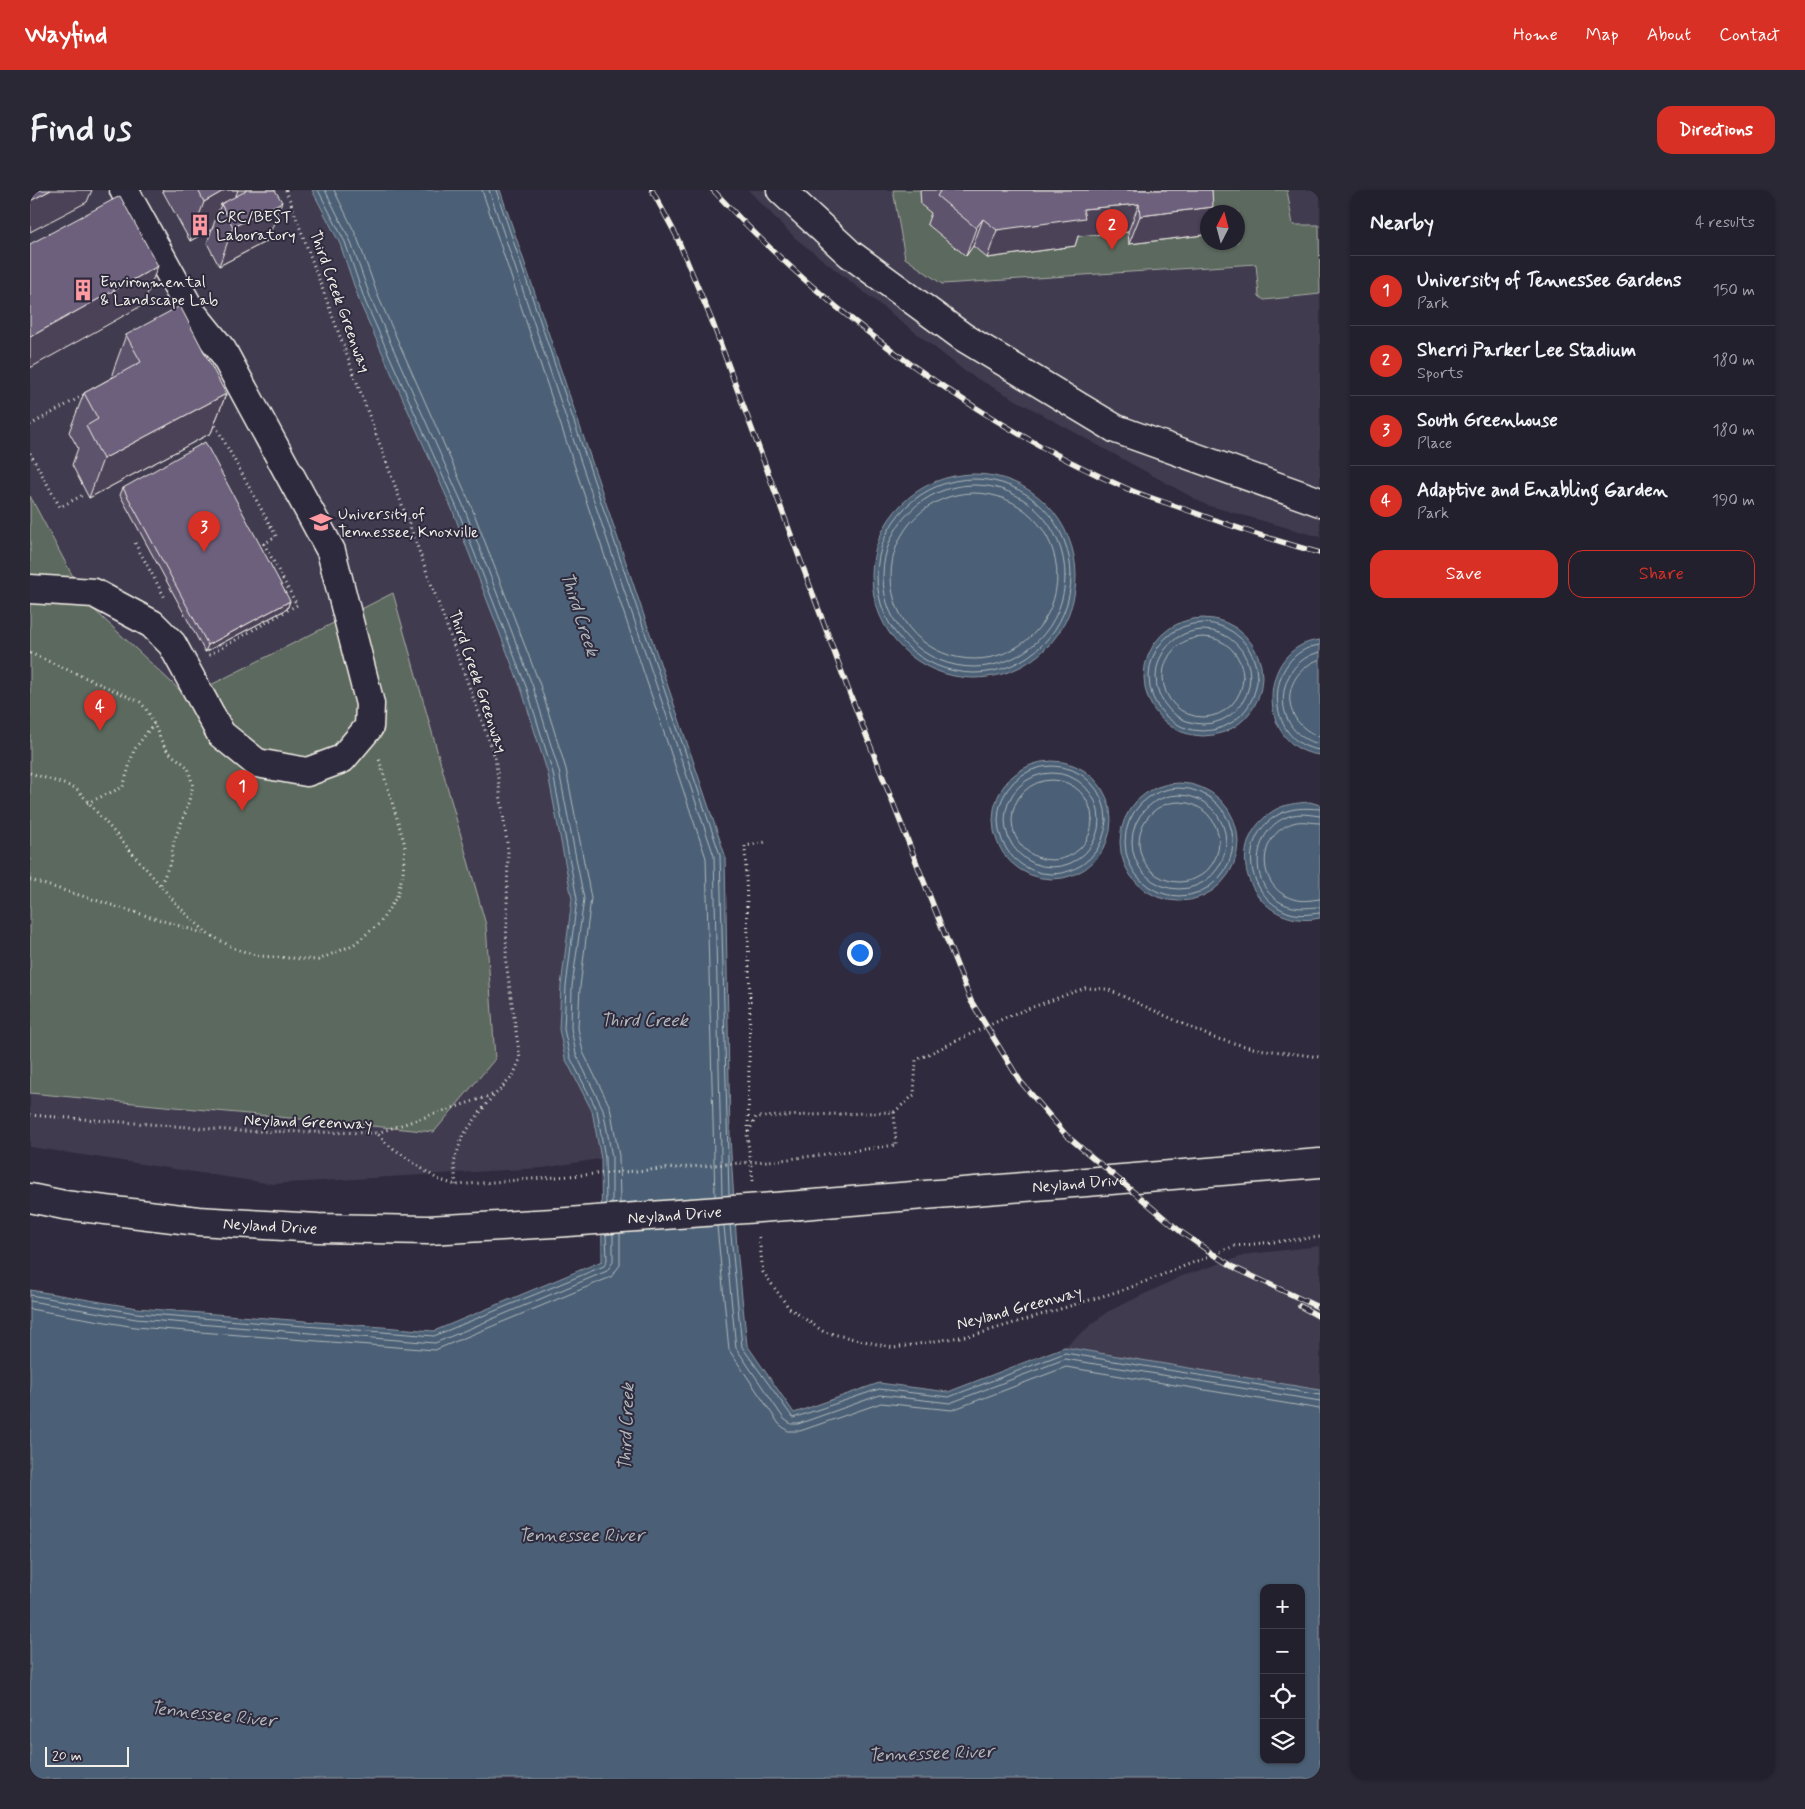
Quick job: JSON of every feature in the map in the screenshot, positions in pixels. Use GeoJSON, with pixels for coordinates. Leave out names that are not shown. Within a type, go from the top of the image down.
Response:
{"type":"FeatureCollection","features":[{"type":"Feature","properties":{"kind":"main road"},"geometry":{"type":"LineString","coordinates":[[782,190],[850,254],[963,337],[1116,429],[1320,502]]}},
{"type":"Feature","properties":{"kind":"main road"},"geometry":{"type":"LineString","coordinates":[[30,589],[94,592],[152,624],[172,644],[221,734],[258,764],[307,772],[342,759],[369,727],[370,704],[330,551],[222,350],[182,318],[121,199]]}},
{"type":"Feature","properties":{"kind":"main road","name":"Neyland Drive"},"geometry":{"type":"LineString","coordinates":[[30,1198],[64,1205],[198,1221],[318,1228],[428,1230],[801,1205],[1320,1163]]}},
{"type":"Feature","properties":{"kind":"path","name":"Third Creek Greenway"},"geometry":{"type":"LineString","coordinates":[[286,190],[495,757],[508,850],[506,962],[520,1060],[512,1076],[495,1094],[462,1137],[454,1164],[456,1185]]}},
{"type":"Feature","properties":{"kind":"path"},"geometry":{"type":"LineString","coordinates":[[30,425],[86,394]]}},
{"type":"Feature","properties":{"kind":"path"},"geometry":{"type":"LineString","coordinates":[[207,656],[297,605],[264,544],[276,536],[210,415]]}},
{"type":"Feature","properties":{"kind":"path"},"geometry":{"type":"LineString","coordinates":[[30,453],[60,507],[83,495]]}},
{"type":"Feature","properties":{"kind":"path"},"geometry":{"type":"LineString","coordinates":[[135,543],[167,602]]}},
{"type":"Feature","properties":{"kind":"path"},"geometry":{"type":"LineString","coordinates":[[30,653],[140,702],[148,710],[162,744],[168,752],[188,768],[192,786],[186,811],[174,841],[171,861],[160,886]]}},
{"type":"Feature","properties":{"kind":"path"},"geometry":{"type":"LineString","coordinates":[[87,803],[123,787],[134,750],[154,723]]}},
{"type":"Feature","properties":{"kind":"path"},"geometry":{"type":"LineString","coordinates":[[30,880],[208,934],[236,949],[259,956],[318,960],[353,946],[380,923],[397,896],[403,873],[405,845],[369,727]]}},
{"type":"Feature","properties":{"kind":"path"},"geometry":{"type":"LineString","coordinates":[[30,773],[76,788],[160,886],[208,934]]}},
{"type":"Feature","properties":{"kind":"path"},"geometry":{"type":"LineString","coordinates":[[753,1184],[748,1135],[750,998],[745,846],[766,842]]}},
{"type":"Feature","properties":{"kind":"path"},"geometry":{"type":"LineString","coordinates":[[748,1135],[756,1117],[894,1112],[914,1095],[916,1060],[1011,1015],[1085,988],[1107,989],[1214,1038],[1258,1049],[1320,1057]]}},
{"type":"Feature","properties":{"kind":"path"},"geometry":{"type":"LineString","coordinates":[[377,1133],[495,1094]]}},
{"type":"Feature","properties":{"kind":"path","name":"Neyland Greenway"},"geometry":{"type":"LineString","coordinates":[[30,1115],[240,1131],[377,1133],[387,1144],[437,1178],[456,1185],[781,1160],[896,1145],[894,1112]]}},
{"type":"Feature","properties":{"kind":"path","name":"Neyland Greenway"},"geometry":{"type":"LineString","coordinates":[[759,1233],[763,1272],[789,1308],[824,1332],[894,1348],[988,1331],[1129,1288],[1235,1246],[1320,1237]]}},
{"type":"Feature","properties":{"kind":"shaded area","name":"University of Tennessee, Knoxville"},"geometry":{"type":"Polygon","coordinates":[[[30,190],[500,190],[725,855],[730,1138],[543,1168],[272,1184],[30,1147],[30,190]]]}},
{"type":"Feature","properties":{"kind":"shaded area"},"geometry":{"type":"Polygon","coordinates":[[[748,190],[1320,190],[1320,537],[1206,505],[967,373],[795,238],[748,190]]]}},
{"type":"Feature","properties":{"kind":"shaded area"},"geometry":{"type":"Polygon","coordinates":[[[1320,1246],[1320,1390],[1064,1347],[1107,1312],[1182,1276],[1249,1254],[1320,1246]]]}},
{"type":"Feature","properties":{"kind":"green space"},"geometry":{"type":"Polygon","coordinates":[[[893,190],[1287,190],[1293,225],[1319,225],[1320,294],[1264,300],[1259,296],[1256,264],[942,284],[905,258],[893,190]]]}},
{"type":"Feature","properties":{"kind":"green space"},"geometry":{"type":"Polygon","coordinates":[[[30,496],[87,603],[187,697],[393,593],[486,925],[495,1059],[434,1132],[30,1093],[30,496]]]}},
{"type":"Feature","properties":{"kind":"water","name":"Tennessee River"},"geometry":{"type":"Polygon","coordinates":[[[312,190],[500,190],[725,855],[730,1138],[737,1249],[747,1345],[794,1413],[879,1383],[948,1392],[1064,1347],[1320,1390],[1320,1779],[30,1779],[30,1290],[137,1308],[434,1331],[602,1261],[601,1159],[592,1111],[565,1058],[559,1029],[561,986],[572,899],[548,774],[522,691],[452,509],[360,303],[340,244],[312,190]]]}},
{"type":"Feature","properties":{"kind":"water"},"geometry":{"type":"Polygon","coordinates":[[[964,474],[984,474],[1013,481],[1039,497],[1053,511],[1069,537],[1076,566],[1076,586],[1069,615],[1053,641],[1039,655],[1013,671],[1004,674],[984,678],[964,678],[935,671],[909,655],[895,641],[879,615],[876,606],[872,586],[872,566],[879,537],[895,511],[909,497],[935,481],[944,478],[964,474]]]}},
{"type":"Feature","properties":{"kind":"water"},"geometry":{"type":"Polygon","coordinates":[[[1203,618],[1225,623],[1245,635],[1257,655],[1262,677],[1257,699],[1245,719],[1225,731],[1203,736],[1181,731],[1161,719],[1149,699],[1144,677],[1149,655],[1161,635],[1181,623],[1203,618]]]}},
{"type":"Feature","properties":{"kind":"water"},"geometry":{"type":"Polygon","coordinates":[[[1320,640],[1320,755],[1299,749],[1284,735],[1275,718],[1272,698],[1275,677],[1284,660],[1299,646],[1320,640]]]}},
{"type":"Feature","properties":{"kind":"water"},"geometry":{"type":"Polygon","coordinates":[[[1052,761],[1074,766],[1094,778],[1106,798],[1111,820],[1106,842],[1094,862],[1074,874],[1052,879],[1030,874],[1010,862],[998,842],[993,820],[998,798],[1010,778],[1030,766],[1052,761]]]}},
{"type":"Feature","properties":{"kind":"water"},"geometry":{"type":"Polygon","coordinates":[[[1179,783],[1190,784],[1212,793],[1228,809],[1237,831],[1237,853],[1228,875],[1212,891],[1190,900],[1179,901],[1168,900],[1146,891],[1130,875],[1121,853],[1120,842],[1121,831],[1130,809],[1146,793],[1168,784],[1179,783]]]}},
{"type":"Feature","properties":{"kind":"water"},"geometry":{"type":"Polygon","coordinates":[[[1310,802],[1320,805],[1320,918],[1297,919],[1277,912],[1262,900],[1251,884],[1246,865],[1247,845],[1256,827],[1273,811],[1286,805],[1310,802]]]}},
{"type":"Feature","properties":{"kind":"building"},"geometry":{"type":"Polygon","coordinates":[[[30,190],[51,190],[30,201],[30,190]]]}},
{"type":"Feature","properties":{"kind":"building"},"geometry":{"type":"Polygon","coordinates":[[[198,190],[225,190],[204,202],[198,190]]]}},
{"type":"Feature","properties":{"kind":"building"},"geometry":{"type":"Polygon","coordinates":[[[245,190],[275,190],[282,202],[233,227],[221,204],[245,190]]]}},
{"type":"Feature","properties":{"kind":"building"},"geometry":{"type":"Polygon","coordinates":[[[941,190],[1212,190],[1213,205],[1200,205],[1200,209],[1140,216],[1139,204],[1083,209],[1085,218],[997,230],[983,219],[976,228],[937,196],[941,190]]]}},
{"type":"Feature","properties":{"kind":"building"},"geometry":{"type":"Polygon","coordinates":[[[120,196],[158,266],[30,337],[30,244],[120,196]]]}},
{"type":"Feature","properties":{"kind":"building"},"geometry":{"type":"Polygon","coordinates":[[[180,306],[226,394],[103,459],[86,426],[98,419],[84,393],[141,362],[126,335],[180,306]]]}},
{"type":"Feature","properties":{"kind":"building"},"geometry":{"type":"Polygon","coordinates":[[[205,442],[290,601],[208,645],[123,488],[205,442]]]}},
{"type":"Feature","properties":{"kind":"railway"},"geometry":{"type":"LineString","coordinates":[[652,190],[676,235],[712,321],[848,689],[971,1001],[1020,1081],[1066,1135],[1181,1232],[1213,1254],[1237,1269],[1320,1308]]}},
{"type":"Feature","properties":{"kind":"railway"},"geometry":{"type":"LineString","coordinates":[[713,190],[804,279],[854,321],[906,361],[1016,432],[1073,463],[1137,493],[1253,533],[1320,553]]}},
{"type":"Feature","properties":{"kind":"railway"},"geometry":{"type":"LineString","coordinates":[[1300,1306],[1320,1317]]}},
{"type":"Feature","properties":{"kind":"place","name":"CRC/BEST Laboratory"},"geometry":{"type":"Point","coordinates":[200,225]}},
{"type":"Feature","properties":{"kind":"place","name":"Sherri Parker Lee Stadium"},"geometry":{"type":"Point","coordinates":[1112,250]}},
{"type":"Feature","properties":{"kind":"place","name":"Environmental & Landscape Lab"},"geometry":{"type":"Point","coordinates":[83,290]}},
{"type":"Feature","properties":{"kind":"place","name":"University of Tennessee, Knoxville"},"geometry":{"type":"Point","coordinates":[321,522]}},
{"type":"Feature","properties":{"kind":"place","name":"South Greenhouse"},"geometry":{"type":"Point","coordinates":[204,552]}},
{"type":"Feature","properties":{"kind":"place","name":"Adaptive and Enabling Garden"},"geometry":{"type":"Point","coordinates":[100,731]}},
{"type":"Feature","properties":{"kind":"place","name":"University of Tennessee Gardens"},"geometry":{"type":"Point","coordinates":[242,811]}},
{"type":"Feature","properties":{"kind":"water label","name":"Third Creek"},"geometry":{"type":"Point","coordinates":[580,614]}},
{"type":"Feature","properties":{"kind":"water label","name":"Third Creek"},"geometry":{"type":"Point","coordinates":[644,1020]}},
{"type":"Feature","properties":{"kind":"water label","name":"Third Creek"},"geometry":{"type":"Point","coordinates":[626,1427]}}]}
